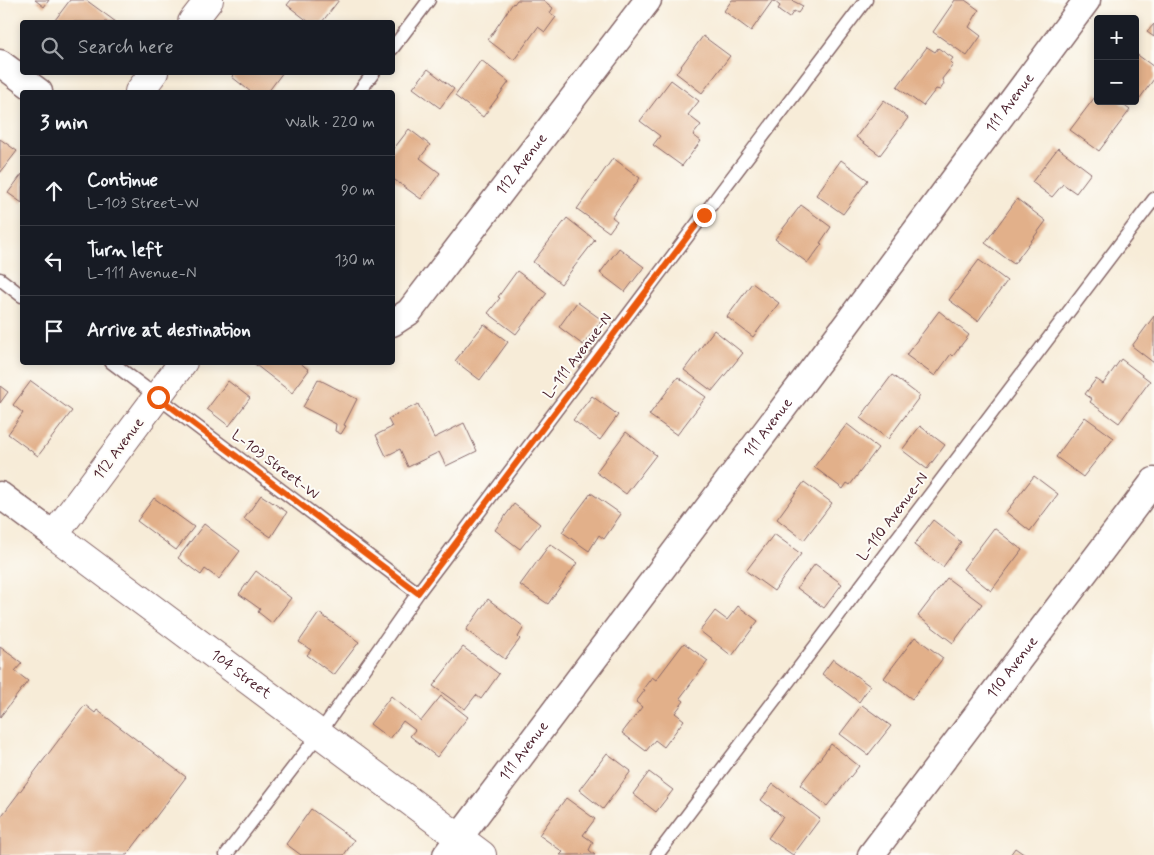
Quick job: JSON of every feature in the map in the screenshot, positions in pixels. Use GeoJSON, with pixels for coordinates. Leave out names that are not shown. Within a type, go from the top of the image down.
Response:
{"type":"FeatureCollection","features":[{"type":"Feature","properties":{"kind":"street"},"geometry":{"type":"LineString","coordinates":[[194,20],[209,0]]}},
{"type":"Feature","properties":{"kind":"street","name":"112 Avenue"},"geometry":{"type":"LineString","coordinates":[[395,321],[409,312],[648,0]]}},
{"type":"Feature","properties":{"kind":"street","name":"111 Avenue"},"geometry":{"type":"LineString","coordinates":[[453,847],[840,333],[1087,0]]}},
{"type":"Feature","properties":{"kind":"street"},"geometry":{"type":"LineString","coordinates":[[0,63],[37,90]]}},
{"type":"Feature","properties":{"kind":"street"},"geometry":{"type":"LineString","coordinates":[[140,90],[152,75]]}},
{"type":"Feature","properties":{"kind":"street","name":"112 Avenue"},"geometry":{"type":"LineString","coordinates":[[54,535],[181,365]]}},
{"type":"Feature","properties":{"kind":"street","name":"110 Avenue"},"geometry":{"type":"LineString","coordinates":[[871,855],[1154,480]]}},
{"type":"Feature","properties":{"kind":"street","name":"104 Street"},"geometry":{"type":"LineString","coordinates":[[0,495],[319,734],[453,847],[482,855]]}},
{"type":"Feature","properties":{"kind":"lane"},"geometry":{"type":"LineString","coordinates":[[395,45],[429,0]]}},
{"type":"Feature","properties":{"kind":"lane","name":"L-111 Avenue-N"},"geometry":{"type":"LineString","coordinates":[[226,855],[319,734],[418,593],[866,0]]}},
{"type":"Feature","properties":{"kind":"lane"},"geometry":{"type":"LineString","coordinates":[[360,90],[372,75]]}},
{"type":"Feature","properties":{"kind":"lane","name":"L-110 Avenue-N"},"geometry":{"type":"LineString","coordinates":[[657,855],[1154,199]]}},
{"type":"Feature","properties":{"kind":"lane"},"geometry":{"type":"LineString","coordinates":[[0,279],[20,294]]}},
{"type":"Feature","properties":{"kind":"lane","name":"L-103 Street-W"},"geometry":{"type":"LineString","coordinates":[[115,365],[418,593]]}},
{"type":"Feature","properties":{"kind":"building"},"geometry":{"type":"Polygon","coordinates":[[[35,0],[49,0],[44,7],[35,0]]]}},
{"type":"Feature","properties":{"kind":"building"},"geometry":{"type":"Polygon","coordinates":[[[70,0],[86,0],[113,20],[55,20],[70,0]]]}},
{"type":"Feature","properties":{"kind":"building"},"geometry":{"type":"Polygon","coordinates":[[[291,0],[339,0],[324,20],[306,20],[287,5],[291,0]]]}},
{"type":"Feature","properties":{"kind":"building"},"geometry":{"type":"Polygon","coordinates":[[[517,0],[543,0],[553,8],[550,13],[556,17],[545,32],[538,27],[514,60],[488,40],[517,0]]]}},
{"type":"Feature","properties":{"kind":"building"},"geometry":{"type":"Polygon","coordinates":[[[732,0],[773,0],[751,31],[724,11],[732,0]]]}},
{"type":"Feature","properties":{"kind":"building"},"geometry":{"type":"Polygon","coordinates":[[[773,0],[794,0],[803,6],[798,13],[794,11],[789,18],[779,11],[780,6],[773,0]]]}},
{"type":"Feature","properties":{"kind":"building"},"geometry":{"type":"Polygon","coordinates":[[[955,0],[965,0],[979,10],[969,27],[981,36],[967,56],[933,32],[955,0]]]}},
{"type":"Feature","properties":{"kind":"building"},"geometry":{"type":"Polygon","coordinates":[[[1154,24],[1154,37],[1147,32],[1154,24]]]}},
{"type":"Feature","properties":{"kind":"building"},"geometry":{"type":"Polygon","coordinates":[[[703,36],[730,56],[702,93],[676,73],[703,36]]]}},
{"type":"Feature","properties":{"kind":"building"},"geometry":{"type":"Polygon","coordinates":[[[927,47],[935,52],[938,48],[953,58],[950,62],[953,65],[942,79],[944,84],[940,90],[936,89],[923,106],[897,87],[927,47]]]}},
{"type":"Feature","properties":{"kind":"building"},"geometry":{"type":"Polygon","coordinates":[[[1139,56],[1154,67],[1154,79],[1139,99],[1139,56]]]}},
{"type":"Feature","properties":{"kind":"building"},"geometry":{"type":"Polygon","coordinates":[[[481,60],[509,82],[483,117],[455,96],[481,60]]]}},
{"type":"Feature","properties":{"kind":"building"},"geometry":{"type":"Polygon","coordinates":[[[428,69],[454,89],[440,108],[413,88],[428,69]]]}},
{"type":"Feature","properties":{"kind":"building"},"geometry":{"type":"Polygon","coordinates":[[[233,75],[281,75],[270,90],[248,90],[232,77],[233,75]]]}},
{"type":"Feature","properties":{"kind":"building"},"geometry":{"type":"Polygon","coordinates":[[[671,80],[699,101],[688,115],[701,125],[693,135],[701,141],[682,166],[653,145],[660,136],[640,121],[671,80]]]}},
{"type":"Feature","properties":{"kind":"building"},"geometry":{"type":"Polygon","coordinates":[[[1094,98],[1094,105],[1123,105],[1130,110],[1099,151],[1070,130],[1094,98]]]}},
{"type":"Feature","properties":{"kind":"building"},"geometry":{"type":"Polygon","coordinates":[[[884,100],[908,118],[880,155],[856,137],[884,100]]]}},
{"type":"Feature","properties":{"kind":"building"},"geometry":{"type":"Polygon","coordinates":[[[409,129],[430,145],[420,158],[440,173],[421,199],[395,180],[395,147],[409,129]]]}},
{"type":"Feature","properties":{"kind":"building"},"geometry":{"type":"Polygon","coordinates":[[[0,139],[17,151],[0,173],[0,139]]]}},
{"type":"Feature","properties":{"kind":"building"},"geometry":{"type":"Polygon","coordinates":[[[1058,148],[1091,173],[1076,193],[1063,184],[1052,197],[1032,182],[1058,148]]]}},
{"type":"Feature","properties":{"kind":"building"},"geometry":{"type":"Polygon","coordinates":[[[613,158],[640,178],[612,217],[617,221],[609,232],[577,209],[613,158]]]}},
{"type":"Feature","properties":{"kind":"building"},"geometry":{"type":"Polygon","coordinates":[[[841,160],[868,180],[843,214],[816,195],[841,160]]]}},
{"type":"Feature","properties":{"kind":"building"},"geometry":{"type":"Polygon","coordinates":[[[20,177],[20,202],[8,193],[20,177]]]}},
{"type":"Feature","properties":{"kind":"building"},"geometry":{"type":"Polygon","coordinates":[[[1017,199],[1046,221],[1014,264],[985,243],[1017,199]]]}},
{"type":"Feature","properties":{"kind":"building"},"geometry":{"type":"Polygon","coordinates":[[[801,205],[831,227],[820,243],[822,244],[808,263],[775,239],[801,205]]]}},
{"type":"Feature","properties":{"kind":"building"},"geometry":{"type":"Polygon","coordinates":[[[567,218],[595,240],[561,284],[533,262],[567,218]]]}},
{"type":"Feature","properties":{"kind":"building"},"geometry":{"type":"Polygon","coordinates":[[[619,248],[644,267],[625,292],[600,273],[619,248]]]}},
{"type":"Feature","properties":{"kind":"building"},"geometry":{"type":"Polygon","coordinates":[[[979,260],[1007,281],[978,321],[949,300],[979,260]]]}},
{"type":"Feature","properties":{"kind":"building"},"geometry":{"type":"Polygon","coordinates":[[[517,271],[547,293],[516,334],[488,313],[517,271]]]}},
{"type":"Feature","properties":{"kind":"building"},"geometry":{"type":"Polygon","coordinates":[[[752,283],[779,303],[753,337],[727,317],[752,283]]]}},
{"type":"Feature","properties":{"kind":"building"},"geometry":{"type":"Polygon","coordinates":[[[577,302],[602,320],[583,345],[559,327],[577,302]]]}},
{"type":"Feature","properties":{"kind":"building"},"geometry":{"type":"Polygon","coordinates":[[[939,311],[969,335],[953,356],[951,354],[935,376],[906,355],[939,311]]]}},
{"type":"Feature","properties":{"kind":"building"},"geometry":{"type":"Polygon","coordinates":[[[1154,316],[1154,363],[1132,346],[1154,316]]]}},
{"type":"Feature","properties":{"kind":"building"},"geometry":{"type":"Polygon","coordinates":[[[484,324],[508,342],[480,380],[455,361],[484,324]]]}},
{"type":"Feature","properties":{"kind":"building"},"geometry":{"type":"Polygon","coordinates":[[[714,330],[743,353],[712,391],[684,370],[714,330]]]}},
{"type":"Feature","properties":{"kind":"building"},"geometry":{"type":"Polygon","coordinates":[[[1121,359],[1150,381],[1119,423],[1090,402],[1092,399],[1085,394],[1096,379],[1103,384],[1121,359]]]}},
{"type":"Feature","properties":{"kind":"building"},"geometry":{"type":"Polygon","coordinates":[[[256,365],[303,365],[309,370],[292,393],[256,365]]]}},
{"type":"Feature","properties":{"kind":"building"},"geometry":{"type":"Polygon","coordinates":[[[892,375],[920,396],[888,439],[860,418],[892,375]]]}},
{"type":"Feature","properties":{"kind":"building"},"geometry":{"type":"Polygon","coordinates":[[[678,377],[706,397],[677,435],[649,415],[678,377]]]}},
{"type":"Feature","properties":{"kind":"building"},"geometry":{"type":"Polygon","coordinates":[[[318,379],[357,399],[341,434],[335,431],[336,424],[303,407],[318,379]]]}},
{"type":"Feature","properties":{"kind":"building"},"geometry":{"type":"Polygon","coordinates":[[[31,381],[72,411],[38,456],[8,434],[23,413],[13,405],[31,381]]]}},
{"type":"Feature","properties":{"kind":"building"},"geometry":{"type":"Polygon","coordinates":[[[228,381],[250,398],[229,426],[207,409],[228,381]]]}},
{"type":"Feature","properties":{"kind":"building"},"geometry":{"type":"Polygon","coordinates":[[[0,386],[8,392],[0,403],[0,386]]]}},
{"type":"Feature","properties":{"kind":"building"},"geometry":{"type":"Polygon","coordinates":[[[592,396],[618,415],[600,440],[573,420],[592,396]]]}},
{"type":"Feature","properties":{"kind":"building"},"geometry":{"type":"Polygon","coordinates":[[[418,404],[434,438],[464,423],[477,451],[446,466],[439,452],[408,467],[400,449],[386,456],[376,435],[392,427],[388,419],[418,404]]]}},
{"type":"Feature","properties":{"kind":"building"},"geometry":{"type":"Polygon","coordinates":[[[1085,417],[1114,438],[1083,477],[1056,457],[1085,417]]]}},
{"type":"Feature","properties":{"kind":"building"},"geometry":{"type":"Polygon","coordinates":[[[847,424],[878,448],[850,485],[847,483],[843,489],[814,467],[847,424]]]}},
{"type":"Feature","properties":{"kind":"building"},"geometry":{"type":"Polygon","coordinates":[[[920,426],[945,445],[927,469],[902,450],[920,426]]]}},
{"type":"Feature","properties":{"kind":"building"},"geometry":{"type":"Polygon","coordinates":[[[626,432],[656,455],[626,494],[596,472],[626,432]]]}},
{"type":"Feature","properties":{"kind":"building"},"geometry":{"type":"Polygon","coordinates":[[[1034,476],[1058,494],[1030,531],[1006,512],[1034,476]]]}},
{"type":"Feature","properties":{"kind":"building"},"geometry":{"type":"Polygon","coordinates":[[[804,482],[832,503],[804,540],[777,519],[804,482]]]}},
{"type":"Feature","properties":{"kind":"building"},"geometry":{"type":"Polygon","coordinates":[[[591,493],[621,514],[604,539],[599,535],[589,551],[562,532],[591,493]]]}},
{"type":"Feature","properties":{"kind":"building"},"geometry":{"type":"Polygon","coordinates":[[[261,495],[287,512],[271,537],[244,519],[261,495]]]}},
{"type":"Feature","properties":{"kind":"building"},"geometry":{"type":"Polygon","coordinates":[[[154,498],[194,527],[176,550],[137,521],[154,498]]]}},
{"type":"Feature","properties":{"kind":"building"},"geometry":{"type":"Polygon","coordinates":[[[514,504],[540,524],[520,549],[495,530],[514,504]]]}},
{"type":"Feature","properties":{"kind":"building"},"geometry":{"type":"Polygon","coordinates":[[[933,520],[961,542],[943,567],[914,545],[933,520]]]}},
{"type":"Feature","properties":{"kind":"building"},"geometry":{"type":"Polygon","coordinates":[[[204,524],[240,551],[219,579],[205,569],[201,575],[178,558],[204,524]]]}},
{"type":"Feature","properties":{"kind":"building"},"geometry":{"type":"Polygon","coordinates":[[[994,528],[1022,550],[991,591],[963,569],[994,528]]]}},
{"type":"Feature","properties":{"kind":"building"},"geometry":{"type":"Polygon","coordinates":[[[774,534],[801,554],[774,591],[746,571],[774,534]]]}},
{"type":"Feature","properties":{"kind":"building"},"geometry":{"type":"Polygon","coordinates":[[[550,544],[577,563],[548,604],[520,585],[550,544]]]}},
{"type":"Feature","properties":{"kind":"building"},"geometry":{"type":"Polygon","coordinates":[[[815,564],[842,584],[824,608],[797,588],[815,564]]]}},
{"type":"Feature","properties":{"kind":"building"},"geometry":{"type":"Polygon","coordinates":[[[256,571],[291,598],[272,623],[258,612],[260,609],[239,594],[256,571]]]}},
{"type":"Feature","properties":{"kind":"building"},"geometry":{"type":"Polygon","coordinates":[[[947,578],[982,604],[953,643],[918,616],[947,578]]]}},
{"type":"Feature","properties":{"kind":"building"},"geometry":{"type":"Polygon","coordinates":[[[488,599],[524,627],[518,637],[520,639],[505,659],[466,630],[488,599]]]}},
{"type":"Feature","properties":{"kind":"building"},"geometry":{"type":"Polygon","coordinates":[[[738,606],[758,621],[732,656],[700,631],[715,611],[727,620],[738,606]]]}},
{"type":"Feature","properties":{"kind":"building"},"geometry":{"type":"Polygon","coordinates":[[[319,613],[359,642],[334,675],[307,655],[311,650],[299,642],[319,613]]]}},
{"type":"Feature","properties":{"kind":"building"},"geometry":{"type":"Polygon","coordinates":[[[915,637],[943,658],[912,699],[884,678],[915,637]]]}},
{"type":"Feature","properties":{"kind":"building"},"geometry":{"type":"Polygon","coordinates":[[[684,643],[708,661],[680,698],[684,701],[675,713],[684,720],[664,747],[655,740],[646,751],[622,733],[642,707],[636,702],[645,690],[643,689],[652,677],[656,680],[684,643]]]}},
{"type":"Feature","properties":{"kind":"building"},"geometry":{"type":"Polygon","coordinates":[[[0,647],[22,663],[15,671],[28,681],[0,717],[0,647]]]}},
{"type":"Feature","properties":{"kind":"building"},"geometry":{"type":"Polygon","coordinates":[[[463,647],[499,674],[481,699],[476,695],[465,709],[433,686],[463,647]]]}},
{"type":"Feature","properties":{"kind":"building"},"geometry":{"type":"Polygon","coordinates":[[[833,659],[870,686],[859,702],[822,674],[833,659]]]}},
{"type":"Feature","properties":{"kind":"building"},"geometry":{"type":"Polygon","coordinates":[[[391,696],[421,721],[441,696],[468,717],[437,757],[410,736],[415,730],[403,721],[390,739],[370,724],[391,696]]]}},
{"type":"Feature","properties":{"kind":"building"},"geometry":{"type":"Polygon","coordinates":[[[85,705],[95,713],[97,710],[186,777],[127,855],[0,855],[0,818],[85,705]]]}},
{"type":"Feature","properties":{"kind":"building"},"geometry":{"type":"Polygon","coordinates":[[[862,705],[891,726],[868,755],[840,734],[862,705]]]}},
{"type":"Feature","properties":{"kind":"building"},"geometry":{"type":"Polygon","coordinates":[[[831,744],[859,766],[827,806],[800,785],[831,744]]]}},
{"type":"Feature","properties":{"kind":"building"},"geometry":{"type":"Polygon","coordinates":[[[607,753],[631,771],[603,809],[579,790],[607,753]]]}},
{"type":"Feature","properties":{"kind":"building"},"geometry":{"type":"Polygon","coordinates":[[[649,772],[673,790],[656,812],[633,794],[649,772]]]}},
{"type":"Feature","properties":{"kind":"building"},"geometry":{"type":"Polygon","coordinates":[[[773,784],[820,819],[793,855],[768,838],[783,817],[761,800],[773,784]]]}},
{"type":"Feature","properties":{"kind":"building"},"geometry":{"type":"Polygon","coordinates":[[[566,798],[595,819],[583,835],[593,842],[589,850],[595,855],[560,855],[563,852],[539,835],[566,798]]]}},
{"type":"Feature","properties":{"kind":"building"},"geometry":{"type":"Polygon","coordinates":[[[311,809],[354,840],[344,855],[301,855],[286,844],[311,809]]]}},
{"type":"Feature","properties":{"kind":"building"},"geometry":{"type":"Polygon","coordinates":[[[1015,848],[1025,855],[1010,855],[1015,848]]]}},
{"type":"Feature","properties":{"kind":"route"},"geometry":{"type":"LineString","coordinates":[[158,397],[418,593],[704,215]]}}]}
